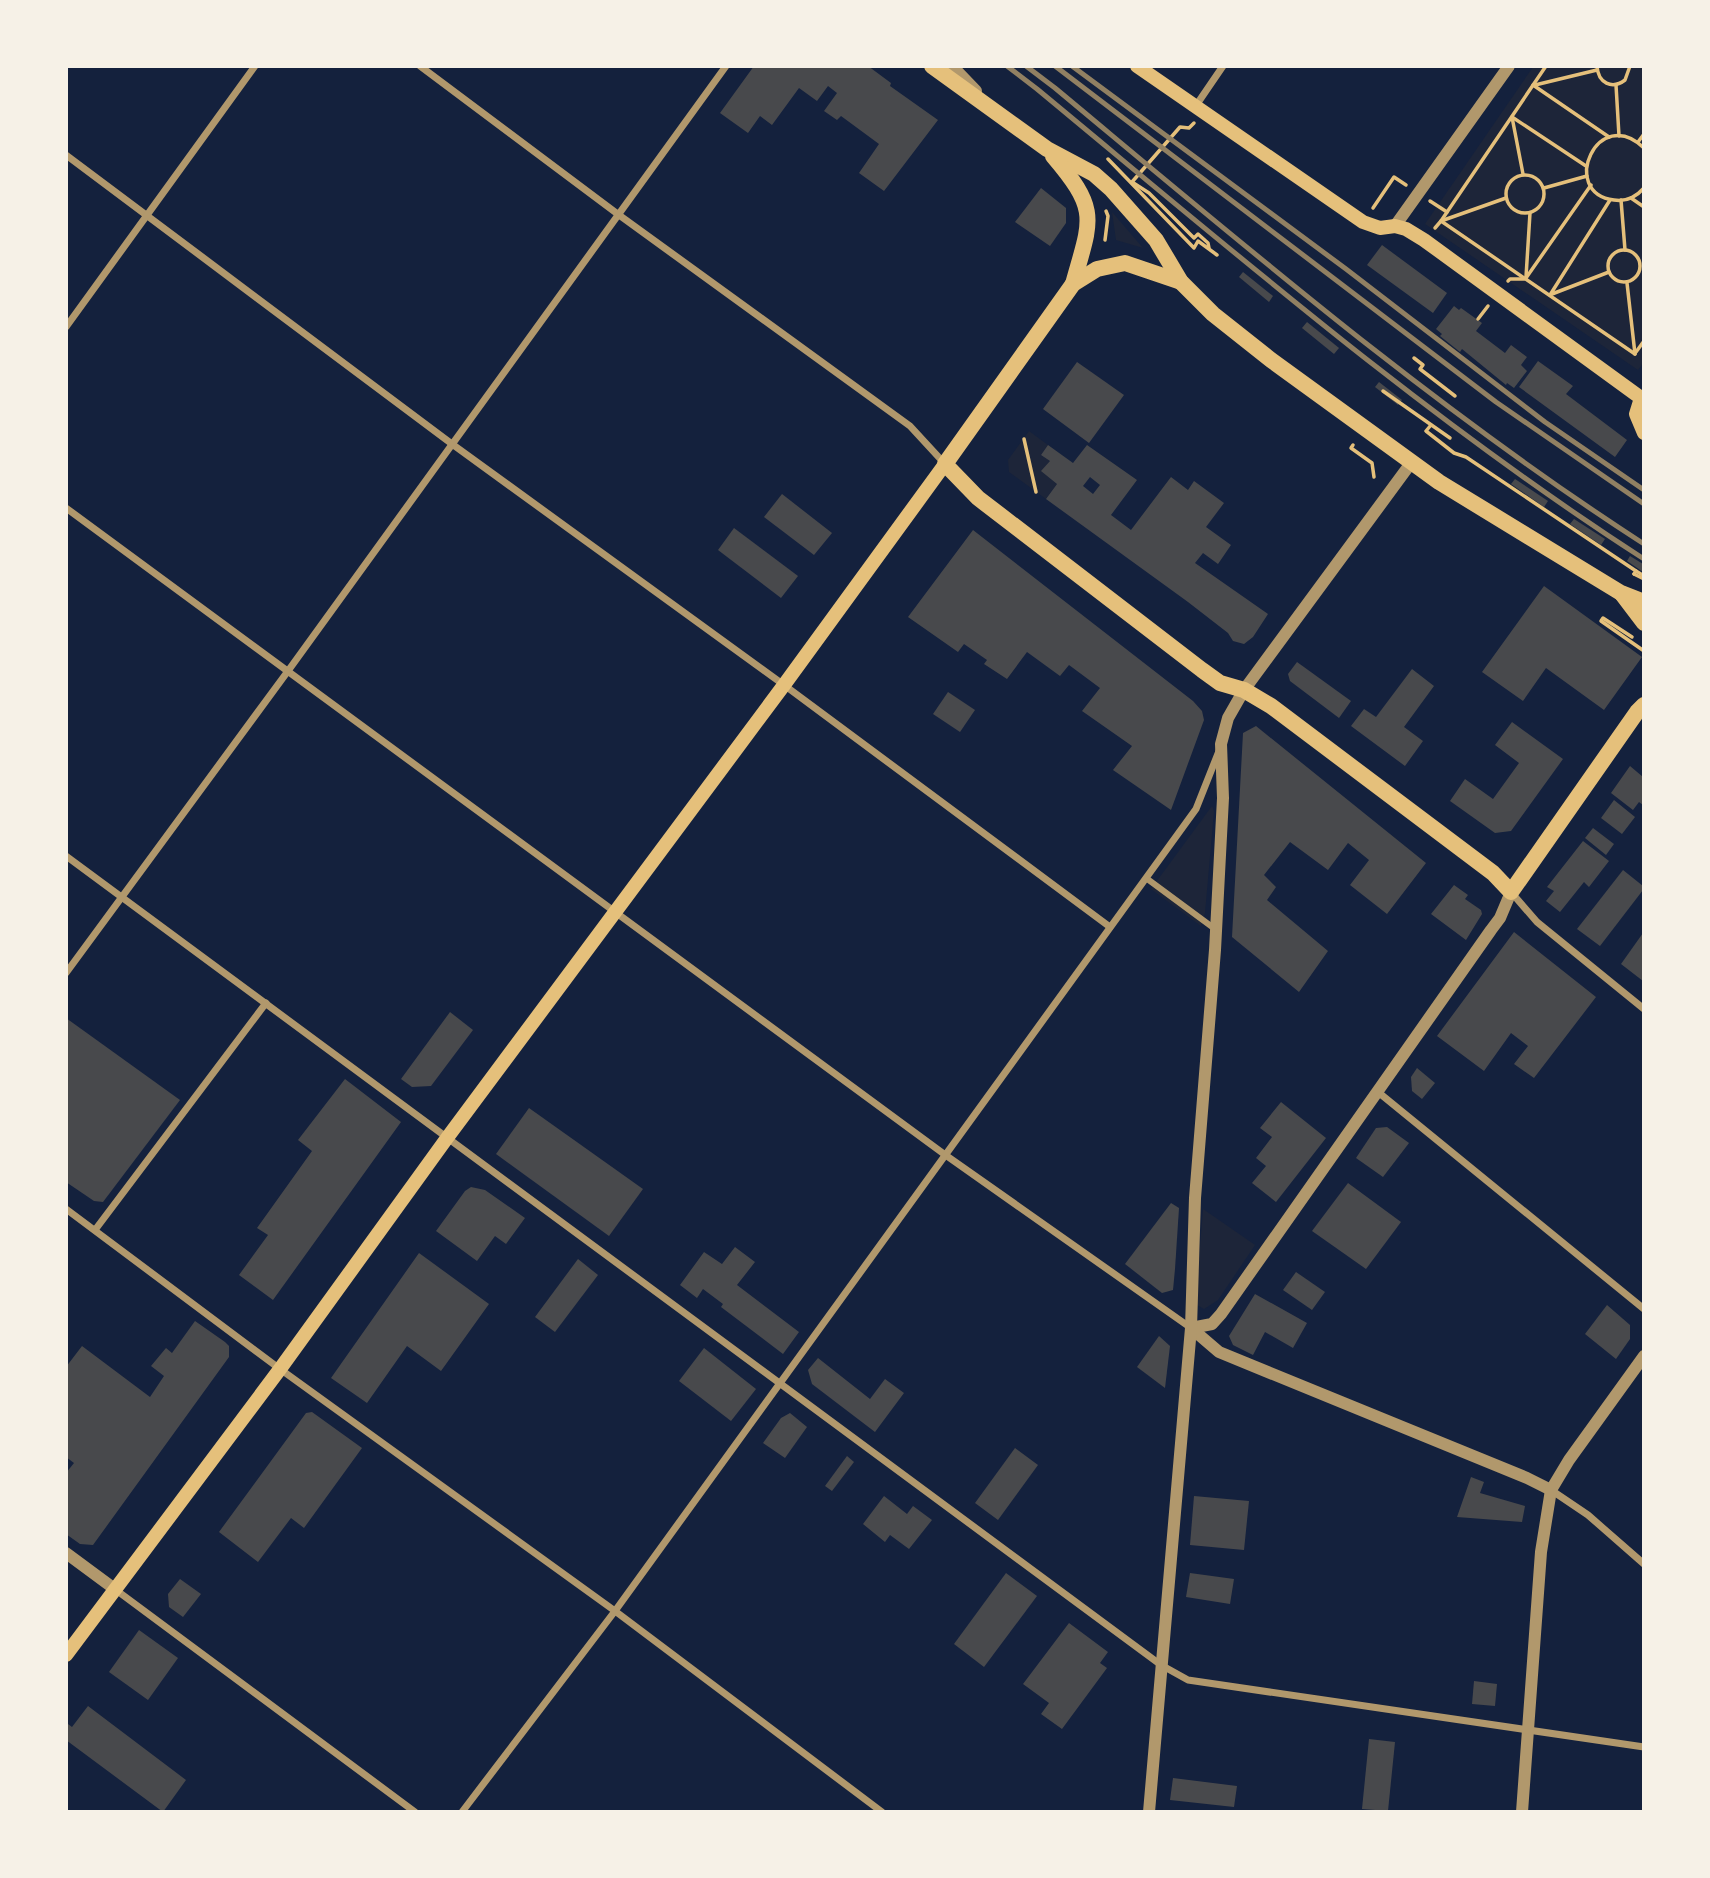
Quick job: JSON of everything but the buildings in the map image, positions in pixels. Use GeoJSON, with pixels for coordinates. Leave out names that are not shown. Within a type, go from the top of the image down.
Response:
{"type":"FeatureCollection","features":[{"type":"Feature","properties":{"kind":"main road"},"geometry":{"type":"LineString","coordinates":[[932,66],[1047,149],[1094,174],[1111,189],[1156,240],[1181,282],[1213,314],[1271,360],[1411,463],[1621,593],[1643,602]]}},
{"type":"Feature","properties":{"kind":"main road"},"geometry":{"type":"LineString","coordinates":[[1137,66],[1363,222],[1380,228],[1395,226],[1406,229],[1424,240],[1642,397],[1636,414],[1643,433]]}},
{"type":"Feature","properties":{"kind":"main road"},"geometry":{"type":"LineString","coordinates":[[66,1655],[784,685],[1073,284],[1089,217],[1075,182],[1047,149]]}},
{"type":"Feature","properties":{"kind":"main road"},"geometry":{"type":"LineString","coordinates":[[1073,284],[1097,269],[1125,263],[1181,282]]}},
{"type":"Feature","properties":{"kind":"main road"},"geometry":{"type":"LineString","coordinates":[[945,464],[978,498],[1202,670],[1220,683],[1244,691],[1271,706],[1493,873],[1511,892],[1640,708],[1643,693]]}},
{"type":"Feature","properties":{"kind":"main road"},"geometry":{"type":"LineString","coordinates":[[1621,593],[1643,624]]}},
{"type":"Feature","properties":{"kind":"street"},"geometry":{"type":"LineString","coordinates":[[66,327],[255,66]]}},
{"type":"Feature","properties":{"kind":"street"},"geometry":{"type":"LineString","coordinates":[[420,66],[619,215],[910,426],[945,464]]}},
{"type":"Feature","properties":{"kind":"street"},"geometry":{"type":"LineString","coordinates":[[66,973],[726,66]]}},
{"type":"Feature","properties":{"kind":"street"},"geometry":{"type":"LineString","coordinates":[[952,66],[1001,117]]}},
{"type":"Feature","properties":{"kind":"street"},"geometry":{"type":"LineString","coordinates":[[1199,110],[1223,66]]}},
{"type":"Feature","properties":{"kind":"street"},"geometry":{"type":"LineString","coordinates":[[1395,226],[1509,66]]}},
{"type":"Feature","properties":{"kind":"street"},"geometry":{"type":"LineString","coordinates":[[66,155],[452,444],[784,685],[1110,927]]}},
{"type":"Feature","properties":{"kind":"street"},"geometry":{"type":"LineString","coordinates":[[462,1811],[615,1611],[1196,809],[1228,718],[1244,691],[1411,463]]}},
{"type":"Feature","properties":{"kind":"street"},"geometry":{"type":"LineString","coordinates":[[66,508],[944,1154],[1191,1328],[1219,1352],[1552,1490],[1588,1515],[1643,1564]]}},
{"type":"Feature","properties":{"kind":"street"},"geometry":{"type":"LineString","coordinates":[[1149,1811],[1191,1328],[1195,1198],[1216,929],[1223,798],[1221,744]]}},
{"type":"Feature","properties":{"kind":"street"},"geometry":{"type":"LineString","coordinates":[[66,856],[1160,1665],[1188,1680],[1643,1747]]}},
{"type":"Feature","properties":{"kind":"street"},"geometry":{"type":"LineString","coordinates":[[1146,878],[1216,929]]}},
{"type":"Feature","properties":{"kind":"street"},"geometry":{"type":"LineString","coordinates":[[1191,1328],[1212,1324],[1221,1314],[1500,918],[1511,892],[1537,922],[1643,1010]]}},
{"type":"Feature","properties":{"kind":"street"},"geometry":{"type":"LineString","coordinates":[[95,1230],[265,1003]]}},
{"type":"Feature","properties":{"kind":"street"},"geometry":{"type":"LineString","coordinates":[[1378,1092],[1643,1310]]}},
{"type":"Feature","properties":{"kind":"street"},"geometry":{"type":"LineString","coordinates":[[66,1209],[883,1811]]}},
{"type":"Feature","properties":{"kind":"street"},"geometry":{"type":"LineString","coordinates":[[1522,1811],[1541,1552],[1552,1490],[1569,1460],[1643,1356]]}},
{"type":"Feature","properties":{"kind":"street"},"geometry":{"type":"LineString","coordinates":[[66,1553],[415,1811]]}},
{"type":"Feature","properties":{"kind":"path"},"geometry":{"type":"LineString","coordinates":[[1424,240],[1441,221],[1546,66]]}},
{"type":"Feature","properties":{"kind":"path"},"geometry":{"type":"LineString","coordinates":[[1533,85],[1597,68],[1601,80],[1616,85],[1625,80],[1630,66]]}},
{"type":"Feature","properties":{"kind":"path"},"geometry":{"type":"LineString","coordinates":[[1533,85],[1609,137]]}},
{"type":"Feature","properties":{"kind":"path"},"geometry":{"type":"LineString","coordinates":[[1616,85],[1619,136]]}},
{"type":"Feature","properties":{"kind":"path"},"geometry":{"type":"LineString","coordinates":[[1132,182],[1180,127],[1189,128],[1199,110]]}},
{"type":"Feature","properties":{"kind":"path"},"geometry":{"type":"LineString","coordinates":[[1512,117],[1586,166]]}},
{"type":"Feature","properties":{"kind":"path"},"geometry":{"type":"LineString","coordinates":[[1512,117],[1523,174]]}},
{"type":"Feature","properties":{"kind":"path"},"geometry":{"type":"LineString","coordinates":[[1638,142],[1643,134]]}},
{"type":"Feature","properties":{"kind":"path"},"geometry":{"type":"LineString","coordinates":[[1643,148],[1638,142],[1619,136],[1609,137],[1593,148],[1586,166],[1591,185],[1610,200],[1631,198],[1643,188]]}},
{"type":"Feature","properties":{"kind":"path"},"geometry":{"type":"LineString","coordinates":[[1108,159],[1194,248],[1198,241],[1217,255]]}},
{"type":"Feature","properties":{"kind":"path"},"geometry":{"type":"LineString","coordinates":[[1523,174],[1536,177],[1544,188],[1544,200],[1530,213],[1518,212],[1508,204],[1506,198],[1511,180],[1523,174]]}},
{"type":"Feature","properties":{"kind":"path"},"geometry":{"type":"LineString","coordinates":[[1544,188],[1587,176]]}},
{"type":"Feature","properties":{"kind":"path"},"geometry":{"type":"LineString","coordinates":[[1363,206],[1371,211],[1394,177]]}},
{"type":"Feature","properties":{"kind":"path"},"geometry":{"type":"LineString","coordinates":[[1132,182],[1149,192],[1194,238],[1198,234],[1208,243],[1209,248]]}},
{"type":"Feature","properties":{"kind":"path"},"geometry":{"type":"LineString","coordinates":[[1526,279],[1591,185]]}},
{"type":"Feature","properties":{"kind":"path"},"geometry":{"type":"LineString","coordinates":[[1441,221],[1506,198]]}},
{"type":"Feature","properties":{"kind":"path"},"geometry":{"type":"LineString","coordinates":[[1631,198],[1643,207]]}},
{"type":"Feature","properties":{"kind":"path"},"geometry":{"type":"LineString","coordinates":[[1550,295],[1610,200]]}},
{"type":"Feature","properties":{"kind":"path"},"geometry":{"type":"LineString","coordinates":[[1621,200],[1625,250]]}},
{"type":"Feature","properties":{"kind":"path"},"geometry":{"type":"LineString","coordinates":[[1526,279],[1530,213]]}},
{"type":"Feature","properties":{"kind":"path"},"geometry":{"type":"LineString","coordinates":[[1441,221],[1634,354]]}},
{"type":"Feature","properties":{"kind":"path"},"geometry":{"type":"LineString","coordinates":[[1099,238],[1105,240],[1108,246]]}},
{"type":"Feature","properties":{"kind":"path"},"geometry":{"type":"LineString","coordinates":[[1625,250],[1635,253],[1642,262],[1636,278],[1627,283],[1616,280],[1608,267],[1611,257],[1625,250]]}},
{"type":"Feature","properties":{"kind":"path"},"geometry":{"type":"LineString","coordinates":[[1550,295],[1609,272]]}},
{"type":"Feature","properties":{"kind":"path"},"geometry":{"type":"LineString","coordinates":[[1627,283],[1634,354]]}},
{"type":"Feature","properties":{"kind":"path"},"geometry":{"type":"LineString","coordinates":[[1634,354],[1643,341]]}},
{"type":"Feature","properties":{"kind":"path"},"geometry":{"type":"LineString","coordinates":[[1414,358],[1423,365],[1420,369],[1455,396]]}},
{"type":"Feature","properties":{"kind":"path"},"geometry":{"type":"LineString","coordinates":[[1383,391],[1451,438]]}},
{"type":"Feature","properties":{"kind":"path"},"geometry":{"type":"LineString","coordinates":[[1431,425],[1426,431],[1454,453],[1465,457],[1643,578]]}},
{"type":"Feature","properties":{"kind":"path"},"geometry":{"type":"LineString","coordinates":[[1024,439],[1036,492]]}},
{"type":"Feature","properties":{"kind":"path"},"geometry":{"type":"LineString","coordinates":[[1353,445],[1351,448],[1372,463],[1374,477]]}},
{"type":"Feature","properties":{"kind":"path"},"geometry":{"type":"LineString","coordinates":[[1632,637],[1603,618],[1601,621],[1643,651]]}},
{"type":"Feature","properties":{"kind":"shaded area"},"geometry":{"type":"Polygon","coordinates":[[[1533,67],[1643,67],[1644,362],[1638,370],[1425,224],[1533,67]]]}},
{"type":"Feature","properties":{"kind":"shaded area"},"geometry":{"type":"Polygon","coordinates":[[[1112,212],[1143,248],[1116,240],[1112,212]]]}},
{"type":"Feature","properties":{"kind":"shaded area"},"geometry":{"type":"Polygon","coordinates":[[[1029,431],[1048,445],[1041,455],[1050,461],[1042,471],[1057,484],[1046,499],[1009,472],[1008,460],[1029,431]]]}},
{"type":"Feature","properties":{"kind":"shaded area"},"geometry":{"type":"Polygon","coordinates":[[[1212,806],[1214,811],[1205,913],[1201,926],[1151,889],[1212,806]]]}},
{"type":"Feature","properties":{"kind":"shaded area"},"geometry":{"type":"Polygon","coordinates":[[[1203,1209],[1255,1245],[1218,1300],[1204,1309],[1197,1305],[1203,1209]]]}},
{"type":"Feature","properties":{"kind":"railway"},"geometry":{"type":"LineString","coordinates":[[1007,66],[1409,392],[1564,506],[1644,559]]}},
{"type":"Feature","properties":{"kind":"railway"},"geometry":{"type":"LineString","coordinates":[[1026,66],[1270,267],[1416,382],[1491,438],[1644,544]]}},
{"type":"Feature","properties":{"kind":"railway"},"geometry":{"type":"LineString","coordinates":[[1055,66],[1496,402],[1644,504]]}},
{"type":"Feature","properties":{"kind":"railway"},"geometry":{"type":"LineString","coordinates":[[1072,66],[1346,269],[1545,422],[1644,490]]}}]}
